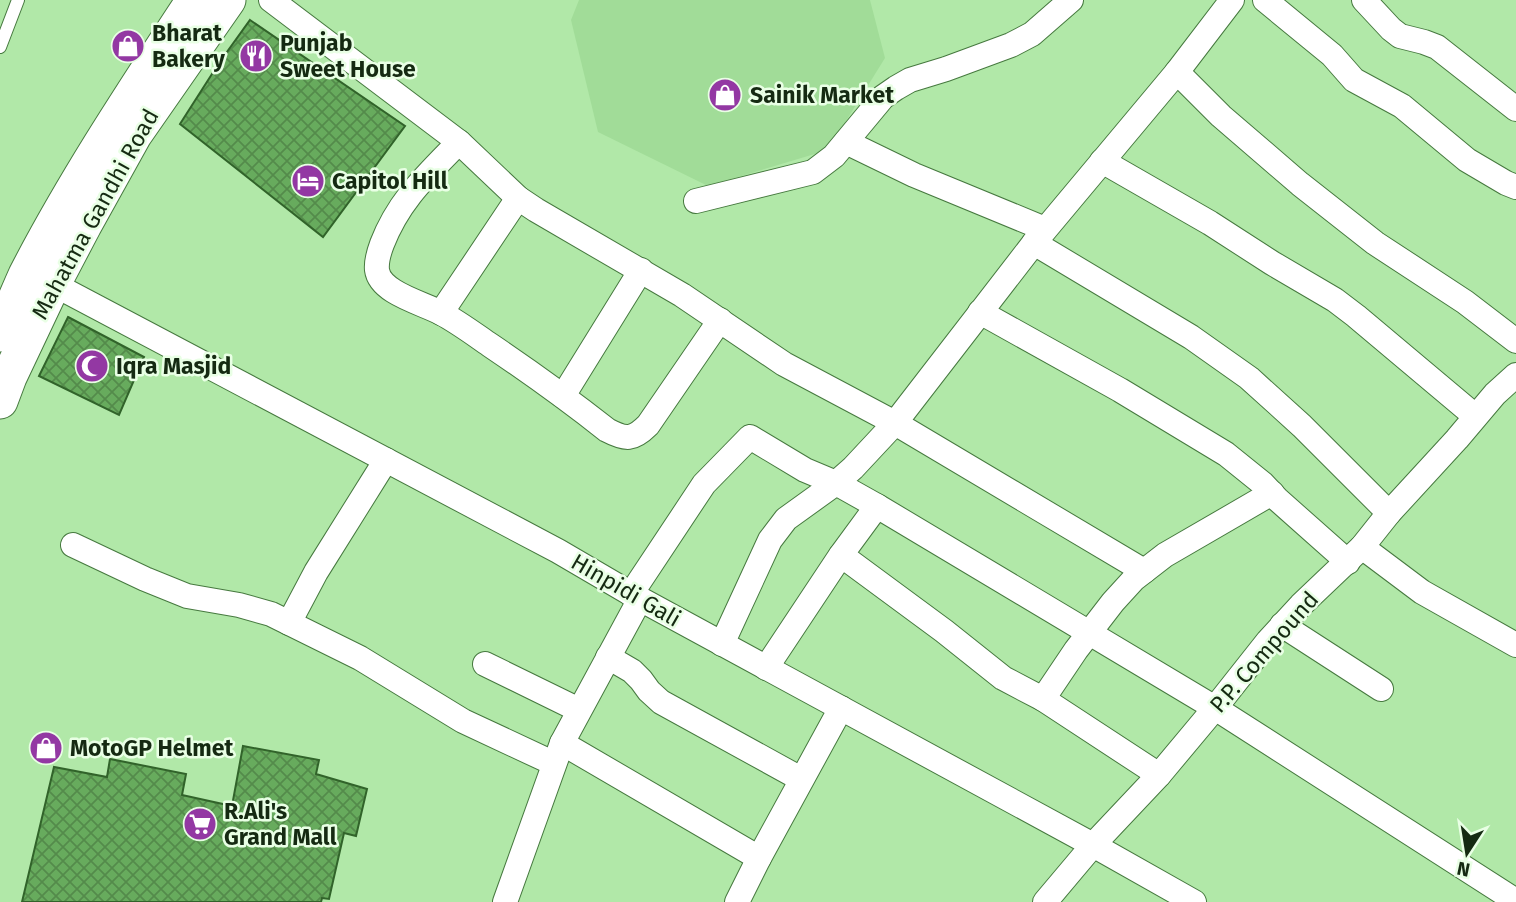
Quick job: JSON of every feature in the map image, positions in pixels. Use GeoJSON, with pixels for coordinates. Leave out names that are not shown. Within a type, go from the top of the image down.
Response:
{"type":"FeatureCollection","features":[{"type":"Feature","properties":{"kind":"main road","name":"Mahatma Gandhi Road"},"geometry":{"type":"LineString","coordinates":[[0,334],[66,202],[119,114],[194,0]]}},
{"type":"Feature","properties":{"kind":"main road","name":"Mahatma Gandhi Road"},"geometry":{"type":"LineString","coordinates":[[0,401],[9,377],[26,280],[84,225],[134,135],[228,0]]}},
{"type":"Feature","properties":{"kind":"street"},"geometry":{"type":"LineString","coordinates":[[271,0],[459,142],[519,198],[536,210],[641,270],[805,376],[895,423],[1144,571]]}},
{"type":"Feature","properties":{"kind":"street"},"geometry":{"type":"LineString","coordinates":[[696,201],[813,172],[824,166],[883,97],[896,88],[910,80],[1011,45],[1032,34],[1071,0]]}},
{"type":"Feature","properties":{"kind":"street"},"geometry":{"type":"LineString","coordinates":[[1265,0],[1332,55],[1354,80],[1402,106],[1467,160],[1516,187]]}},
{"type":"Feature","properties":{"kind":"street"},"geometry":{"type":"LineString","coordinates":[[1364,0],[1400,36],[1437,47],[1516,109]]}},
{"type":"Feature","properties":{"kind":"street"},"geometry":{"type":"LineString","coordinates":[[722,644],[770,540],[779,527],[853,468],[895,423],[1040,236],[1177,72],[1225,3]]}},
{"type":"Feature","properties":{"kind":"street"},"geometry":{"type":"LineString","coordinates":[[1177,72],[1220,116],[1300,184],[1375,243],[1465,302],[1516,341]]}},
{"type":"Feature","properties":{"kind":"street"},"geometry":{"type":"LineString","coordinates":[[459,142],[404,201],[386,234],[376,267],[379,279],[391,289],[441,313],[518,363],[607,430],[629,438],[638,435],[648,425],[720,320]]}},
{"type":"Feature","properties":{"kind":"street"},"geometry":{"type":"LineString","coordinates":[[846,142],[1040,236],[1191,337],[1249,378],[1293,417],[1389,513]]}},
{"type":"Feature","properties":{"kind":"street"},"geometry":{"type":"LineString","coordinates":[[1102,161],[1335,300],[1475,416]]}},
{"type":"Feature","properties":{"kind":"street"},"geometry":{"type":"LineString","coordinates":[[441,313],[519,198]]}},
{"type":"Feature","properties":{"kind":"street"},"geometry":{"type":"LineString","coordinates":[[563,396],[641,270]]}},
{"type":"Feature","properties":{"kind":"street","name":"Hinpidi Gali"},"geometry":{"type":"LineString","coordinates":[[26,280],[386,460],[558,551],[636,597],[1194,902]]}},
{"type":"Feature","properties":{"kind":"street"},"geometry":{"type":"LineString","coordinates":[[980,312],[1197,436],[1244,468],[1272,494],[1355,554],[1516,645]]}},
{"type":"Feature","properties":{"kind":"street","name":"P.P. Compound"},"geometry":{"type":"LineString","coordinates":[[1055,898],[1093,845],[1159,775],[1282,625],[1355,554],[1475,416],[1516,375]]}},
{"type":"Feature","properties":{"kind":"street"},"geometry":{"type":"LineString","coordinates":[[505,902],[557,753],[608,657],[636,597],[699,491],[750,437],[805,470],[836,483],[877,506],[1215,708],[1514,894]]}},
{"type":"Feature","properties":{"kind":"street"},"geometry":{"type":"LineString","coordinates":[[289,623],[316,572],[386,460]]}},
{"type":"Feature","properties":{"kind":"street"},"geometry":{"type":"LineString","coordinates":[[1042,699],[1113,602],[1144,571],[1166,555],[1272,494]]}},
{"type":"Feature","properties":{"kind":"street"},"geometry":{"type":"LineString","coordinates":[[766,668],[877,506]]}},
{"type":"Feature","properties":{"kind":"street"},"geometry":{"type":"LineString","coordinates":[[73,545],[187,596],[271,614],[360,658],[463,720],[557,753],[759,858]]}},
{"type":"Feature","properties":{"kind":"street"},"geometry":{"type":"LineString","coordinates":[[841,555],[1003,678],[1042,699],[1159,775]]}},
{"type":"Feature","properties":{"kind":"street"},"geometry":{"type":"LineString","coordinates":[[1282,625],[1381,689]]}},
{"type":"Feature","properties":{"kind":"street"},"geometry":{"type":"LineString","coordinates":[[608,657],[632,671],[661,702],[801,779]]}},
{"type":"Feature","properties":{"kind":"street"},"geometry":{"type":"LineString","coordinates":[[485,663],[579,710]]}},
{"type":"Feature","properties":{"kind":"street"},"geometry":{"type":"LineString","coordinates":[[737,902],[841,708]]}},
{"type":"Feature","properties":{"kind":"lane"},"geometry":{"type":"LineString","coordinates":[[0,47],[18,0]]}},
{"type":"Feature","properties":{"kind":"shaded area","name":"Sainik Market"},"geometry":{"type":"Polygon","coordinates":[[[579,0],[870,0],[885,58],[828,150],[708,186],[598,132],[571,20],[579,0]]]}},
{"type":"Feature","properties":{"kind":"building","name":"Capitol Hill"},"geometry":{"type":"Polygon","coordinates":[[[250,20],[405,126],[323,237],[180,124],[250,20]]]}},
{"type":"Feature","properties":{"kind":"building","name":"Iqra Masjid"},"geometry":{"type":"Polygon","coordinates":[[[68,317],[144,357],[119,415],[39,376],[68,317]]]}},
{"type":"Feature","properties":{"kind":"building","name":"R.Ali's Grand Mall"},"geometry":{"type":"Polygon","coordinates":[[[243,746],[319,760],[316,774],[367,789],[356,836],[344,833],[329,899],[322,898],[321,902],[22,902],[54,767],[107,777],[110,759],[186,774],[182,795],[232,806],[243,746]]]}},
{"type":"Feature","properties":{"kind":"place","name":"Bharat Bakery"},"geometry":{"type":"Point","coordinates":[128,46]}},
{"type":"Feature","properties":{"kind":"place","name":"Punjab Sweet House"},"geometry":{"type":"Point","coordinates":[256,56]}},
{"type":"Feature","properties":{"kind":"place","name":"Sainik Market"},"geometry":{"type":"Point","coordinates":[725,95]}},
{"type":"Feature","properties":{"kind":"place","name":"Capitol Hill"},"geometry":{"type":"Point","coordinates":[308,181]}},
{"type":"Feature","properties":{"kind":"place","name":"Iqra Masjid"},"geometry":{"type":"Point","coordinates":[92,366]}},
{"type":"Feature","properties":{"kind":"place","name":"MotoGP Helmet"},"geometry":{"type":"Point","coordinates":[46,748]}},
{"type":"Feature","properties":{"kind":"place","name":"R.Ali's Grand Mall"},"geometry":{"type":"Point","coordinates":[200,824]}}]}
